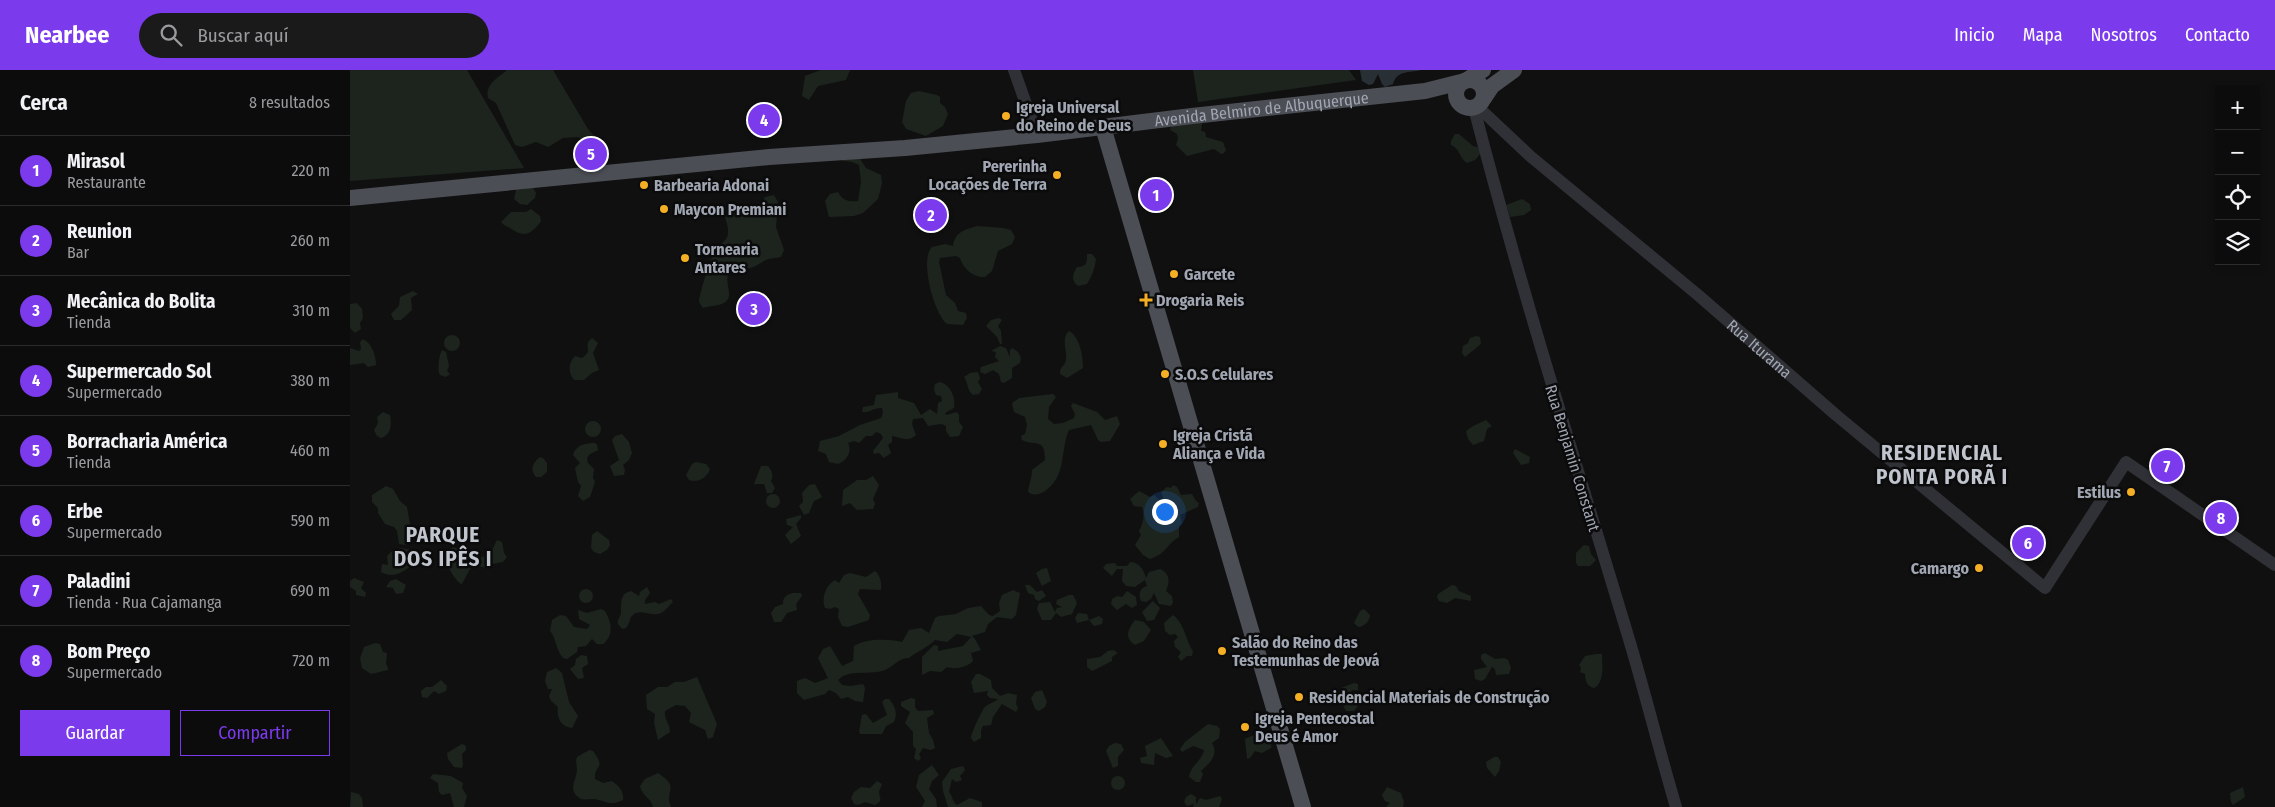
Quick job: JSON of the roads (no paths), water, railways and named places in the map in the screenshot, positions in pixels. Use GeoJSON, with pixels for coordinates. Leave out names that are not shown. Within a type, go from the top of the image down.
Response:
{"type":"FeatureCollection","features":[{"type":"Feature","properties":{"kind":"main road","name":"Avenida Belmiro de Albuquerque"},"geometry":{"type":"LineString","coordinates":[[350,198],[759,158],[905,148],[1037,135],[1425,91],[1483,70]]}},
{"type":"Feature","properties":{"kind":"main road"},"geometry":{"type":"LineString","coordinates":[[1474,104],[1492,86],[1514,70]]}},
{"type":"Feature","properties":{"kind":"main road"},"geometry":{"type":"LineString","coordinates":[[1465,75],[1479,83],[1484,92],[1474,104],[1455,93],[1465,75]]}},
{"type":"Feature","properties":{"kind":"main road","name":"Rua Iturama"},"geometry":{"type":"LineString","coordinates":[[1425,91],[1474,104]]}},
{"type":"Feature","properties":{"kind":"main road"},"geometry":{"type":"LineString","coordinates":[[1103,127],[1302,807]]}},
{"type":"Feature","properties":{"kind":"street"},"geometry":{"type":"LineString","coordinates":[[1014,70],[1037,135]]}},
{"type":"Feature","properties":{"kind":"street","name":"Rua Iturama"},"geometry":{"type":"LineString","coordinates":[[1474,104],[1530,156],[1775,360],[1836,415],[2045,588],[2126,462],[2275,565]]}},
{"type":"Feature","properties":{"kind":"street","name":"Rua Benjamin Constant"},"geometry":{"type":"LineString","coordinates":[[1474,104],[1517,270],[1628,638],[1676,807]]}},
{"type":"Feature","properties":{"kind":"place","name":"Igreja Universal do Reino de Deus"},"geometry":{"type":"Point","coordinates":[1006,116]}},
{"type":"Feature","properties":{"kind":"place","name":"Supermercado Sol"},"geometry":{"type":"Point","coordinates":[764,120]}},
{"type":"Feature","properties":{"kind":"place","name":"Borracharia América"},"geometry":{"type":"Point","coordinates":[591,154]}},
{"type":"Feature","properties":{"kind":"place","name":"Pererinha Locações de Terra"},"geometry":{"type":"Point","coordinates":[1057,175]}},
{"type":"Feature","properties":{"kind":"place","name":"Barbearia Adonai"},"geometry":{"type":"Point","coordinates":[644,185]}},
{"type":"Feature","properties":{"kind":"place","name":"Mirasol"},"geometry":{"type":"Point","coordinates":[1156,195]}},
{"type":"Feature","properties":{"kind":"place","name":"Maycon Premiani"},"geometry":{"type":"Point","coordinates":[664,209]}},
{"type":"Feature","properties":{"kind":"place","name":"Reunion"},"geometry":{"type":"Point","coordinates":[931,215]}},
{"type":"Feature","properties":{"kind":"place","name":"Tornearia Antares"},"geometry":{"type":"Point","coordinates":[685,258]}},
{"type":"Feature","properties":{"kind":"place","name":"Garcete"},"geometry":{"type":"Point","coordinates":[1174,274]}},
{"type":"Feature","properties":{"kind":"place","name":"Drogaria Reis"},"geometry":{"type":"Point","coordinates":[1146,300]}},
{"type":"Feature","properties":{"kind":"place","name":"Mecânica do Bolita"},"geometry":{"type":"Point","coordinates":[754,309]}},
{"type":"Feature","properties":{"kind":"place","name":"S.O.S Celulares"},"geometry":{"type":"Point","coordinates":[1165,374]}},
{"type":"Feature","properties":{"kind":"place","name":"Igreja Cristã Aliança e Vida"},"geometry":{"type":"Point","coordinates":[1163,444]}},
{"type":"Feature","properties":{"kind":"place","name":"Paladini"},"geometry":{"type":"Point","coordinates":[2167,466]}},
{"type":"Feature","properties":{"kind":"place","name":"Estilus"},"geometry":{"type":"Point","coordinates":[2131,492]}},
{"type":"Feature","properties":{"kind":"place","name":"Bom Preço"},"geometry":{"type":"Point","coordinates":[2221,518]}},
{"type":"Feature","properties":{"kind":"place","name":"Erbe"},"geometry":{"type":"Point","coordinates":[2028,543]}},
{"type":"Feature","properties":{"kind":"place","name":"Camargo"},"geometry":{"type":"Point","coordinates":[1979,568]}},
{"type":"Feature","properties":{"kind":"place","name":"Salão do Reino das Testemunhas de Jeová"},"geometry":{"type":"Point","coordinates":[1222,651]}},
{"type":"Feature","properties":{"kind":"place","name":"Residencial Materiais de Construção"},"geometry":{"type":"Point","coordinates":[1299,697]}},
{"type":"Feature","properties":{"kind":"place","name":"Igreja Pentecostal Deus é Amor"},"geometry":{"type":"Point","coordinates":[1245,727]}},
{"type":"Feature","properties":{"kind":"district","name":"RESIDENCIAL PONTA PORÃ I"},"geometry":{"type":"Point","coordinates":[1942,465]}},
{"type":"Feature","properties":{"kind":"district","name":"PARQUE DOS IPÊS I"},"geometry":{"type":"Point","coordinates":[443,547]}}]}
